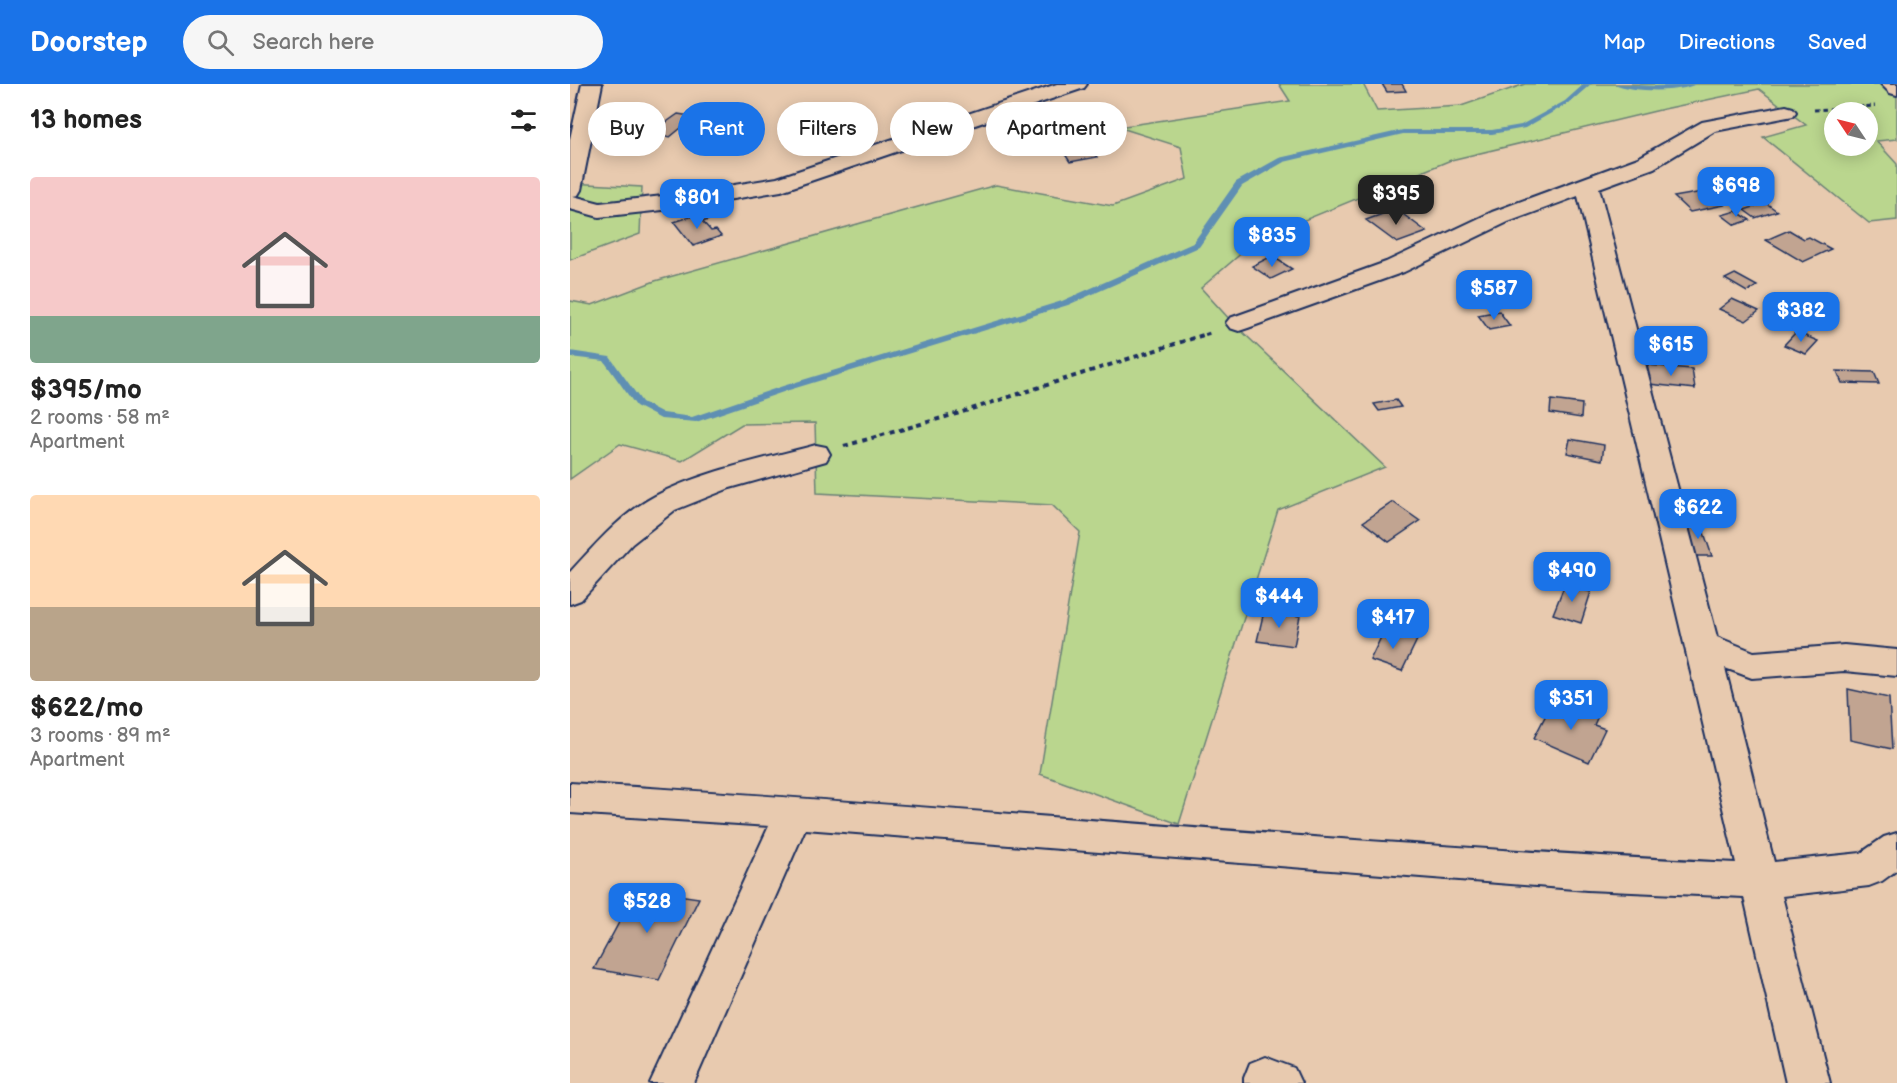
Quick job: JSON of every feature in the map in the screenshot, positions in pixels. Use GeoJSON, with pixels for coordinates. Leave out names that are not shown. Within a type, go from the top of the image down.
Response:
{"type":"FeatureCollection","features":[{"type":"Feature","properties":{"kind":"street"},"geometry":{"type":"LineString","coordinates":[[570,190],[592,84]]}},
{"type":"Feature","properties":{"kind":"street"},"geometry":{"type":"LineString","coordinates":[[570,202],[599,210],[672,202],[781,184],[1077,84]]}},
{"type":"Feature","properties":{"kind":"street"},"geometry":{"type":"LineString","coordinates":[[1892,84],[1897,89]]}},
{"type":"Feature","properties":{"kind":"street"},"geometry":{"type":"LineString","coordinates":[[1239,323],[1395,267],[1500,217],[1646,164],[1709,126],[1786,111]]}},
{"type":"Feature","properties":{"kind":"street"},"geometry":{"type":"LineString","coordinates":[[1587,185],[1703,645],[1808,1083]]}},
{"type":"Feature","properties":{"kind":"street"},"geometry":{"type":"LineString","coordinates":[[570,592],[621,536],[666,503],[720,481],[816,454]]}},
{"type":"Feature","properties":{"kind":"street"},"geometry":{"type":"LineString","coordinates":[[1703,645],[1752,664],[1844,658],[1897,663]]}},
{"type":"Feature","properties":{"kind":"street"},"geometry":{"type":"LineString","coordinates":[[570,798],[794,812],[1587,873],[1759,881],[1869,869],[1897,849]]}},
{"type":"Feature","properties":{"kind":"street"},"geometry":{"type":"LineString","coordinates":[[672,1083],[794,812]]}},
{"type":"Feature","properties":{"kind":"street"},"geometry":{"type":"LineString","coordinates":[[1266,1083],[1265,1078],[1279,1083]]}},
{"type":"Feature","properties":{"kind":"path"},"geometry":{"type":"LineString","coordinates":[[1786,111],[1824,109]]}},
{"type":"Feature","properties":{"kind":"path"},"geometry":{"type":"LineString","coordinates":[[816,454],[967,411],[1239,323]]}},
{"type":"Feature","properties":{"kind":"green space"},"geometry":{"type":"Polygon","coordinates":[[[1279,84],[1363,84],[1377,111],[1461,106],[1525,84],[1897,84],[1897,139],[1878,141],[1878,102],[1824,102],[1824,156],[1878,156],[1878,143],[1897,164],[1897,220],[1869,223],[1763,137],[1806,125],[1759,89],[1664,109],[1451,160],[1258,239],[1201,288],[1232,322],[1385,467],[1278,510],[1179,824],[1040,774],[1080,532],[1052,505],[817,493],[815,423],[742,424],[682,461],[620,444],[570,479],[570,301],[592,305],[655,281],[996,185],[1113,206],[1187,179],[1181,147],[1127,130],[1127,126],[1290,101],[1279,84]]]}},
{"type":"Feature","properties":{"kind":"green space"},"geometry":{"type":"Polygon","coordinates":[[[570,183],[642,187],[640,234],[570,260],[570,183]]]}},
{"type":"Feature","properties":{"kind":"building"},"geometry":{"type":"Polygon","coordinates":[[[1382,84],[1402,84],[1406,91],[1387,92],[1382,84]]]}},
{"type":"Feature","properties":{"kind":"building"},"geometry":{"type":"Polygon","coordinates":[[[678,114],[678,130],[670,137],[666,136],[666,122],[678,114]]]}},
{"type":"Feature","properties":{"kind":"building"},"geometry":{"type":"Polygon","coordinates":[[[1066,156],[1097,157],[1070,162],[1066,156]]]}},
{"type":"Feature","properties":{"kind":"building"},"geometry":{"type":"Polygon","coordinates":[[[1708,191],[1724,205],[1690,212],[1674,197],[1708,191]]]}},
{"type":"Feature","properties":{"kind":"building"},"geometry":{"type":"Polygon","coordinates":[[[1766,203],[1777,211],[1755,218],[1744,210],[1766,203]]]}},
{"type":"Feature","properties":{"kind":"building"},"geometry":{"type":"Polygon","coordinates":[[[1396,209],[1427,232],[1397,243],[1366,220],[1396,209]]]}},
{"type":"Feature","properties":{"kind":"building"},"geometry":{"type":"Polygon","coordinates":[[[1736,211],[1750,220],[1735,225],[1722,215],[1736,211]]]}},
{"type":"Feature","properties":{"kind":"building"},"geometry":{"type":"Polygon","coordinates":[[[702,213],[708,220],[703,222],[711,231],[716,230],[721,236],[693,246],[674,222],[702,213]]]}},
{"type":"Feature","properties":{"kind":"building"},"geometry":{"type":"Polygon","coordinates":[[[1789,230],[1804,239],[1809,237],[1831,249],[1803,262],[1766,240],[1789,230]]]}},
{"type":"Feature","properties":{"kind":"building"},"geometry":{"type":"Polygon","coordinates":[[[1272,256],[1292,269],[1271,279],[1252,266],[1272,256]]]}},
{"type":"Feature","properties":{"kind":"building"},"geometry":{"type":"Polygon","coordinates":[[[1735,274],[1757,286],[1747,292],[1725,279],[1735,274]]]}},
{"type":"Feature","properties":{"kind":"building"},"geometry":{"type":"Polygon","coordinates":[[[1732,299],[1759,311],[1746,321],[1719,309],[1732,299]]]}},
{"type":"Feature","properties":{"kind":"building"},"geometry":{"type":"Polygon","coordinates":[[[1499,311],[1510,326],[1489,330],[1478,315],[1499,311]]]}},
{"type":"Feature","properties":{"kind":"building"},"geometry":{"type":"Polygon","coordinates":[[[1796,332],[1818,341],[1806,354],[1784,345],[1796,332]]]}},
{"type":"Feature","properties":{"kind":"building"},"geometry":{"type":"Polygon","coordinates":[[[1647,365],[1692,369],[1695,389],[1649,384],[1647,365]]]}},
{"type":"Feature","properties":{"kind":"building"},"geometry":{"type":"Polygon","coordinates":[[[1837,371],[1874,372],[1879,384],[1842,383],[1837,371]]]}},
{"type":"Feature","properties":{"kind":"building"},"geometry":{"type":"Polygon","coordinates":[[[1396,400],[1401,407],[1379,411],[1374,404],[1396,400]]]}},
{"type":"Feature","properties":{"kind":"building"},"geometry":{"type":"Polygon","coordinates":[[[1551,400],[1582,404],[1581,418],[1550,413],[1551,400]]]}},
{"type":"Feature","properties":{"kind":"building"},"geometry":{"type":"Polygon","coordinates":[[[1570,439],[1604,445],[1602,460],[1567,453],[1570,439]]]}},
{"type":"Feature","properties":{"kind":"building"},"geometry":{"type":"Polygon","coordinates":[[[1393,502],[1420,521],[1389,542],[1363,522],[1393,502]]]}},
{"type":"Feature","properties":{"kind":"building"},"geometry":{"type":"Polygon","coordinates":[[[1685,524],[1701,524],[1712,556],[1694,556],[1685,524]]]}},
{"type":"Feature","properties":{"kind":"building"},"geometry":{"type":"Polygon","coordinates":[[[1565,584],[1591,592],[1581,623],[1553,614],[1565,584]]]}},
{"type":"Feature","properties":{"kind":"building"},"geometry":{"type":"Polygon","coordinates":[[[1264,611],[1300,616],[1294,646],[1257,641],[1264,611]]]}},
{"type":"Feature","properties":{"kind":"building"},"geometry":{"type":"Polygon","coordinates":[[[1385,629],[1417,640],[1402,671],[1370,660],[1385,629]]]}},
{"type":"Feature","properties":{"kind":"building"},"geometry":{"type":"Polygon","coordinates":[[[1848,689],[1889,698],[1892,749],[1850,740],[1848,689]]]}},
{"type":"Feature","properties":{"kind":"building"},"geometry":{"type":"Polygon","coordinates":[[[1567,703],[1598,716],[1594,725],[1605,729],[1589,762],[1534,738],[1550,707],[1562,712],[1567,703]]]}},
{"type":"Feature","properties":{"kind":"building"},"geometry":{"type":"Polygon","coordinates":[[[637,889],[699,898],[659,980],[594,969],[637,889]]]}},
{"type":"Feature","properties":{"kind":"waterway"},"geometry":{"type":"LineString","coordinates":[[570,354],[607,359],[639,404],[661,416],[693,420],[786,388],[1065,303],[1196,245],[1239,184],[1282,160],[1403,132],[1492,132],[1523,127],[1567,102],[1588,84]]}},
{"type":"Feature","properties":{"kind":"waterway"},"geometry":{"type":"LineString","coordinates":[[1618,84],[1656,88],[1693,84]]}}]}
